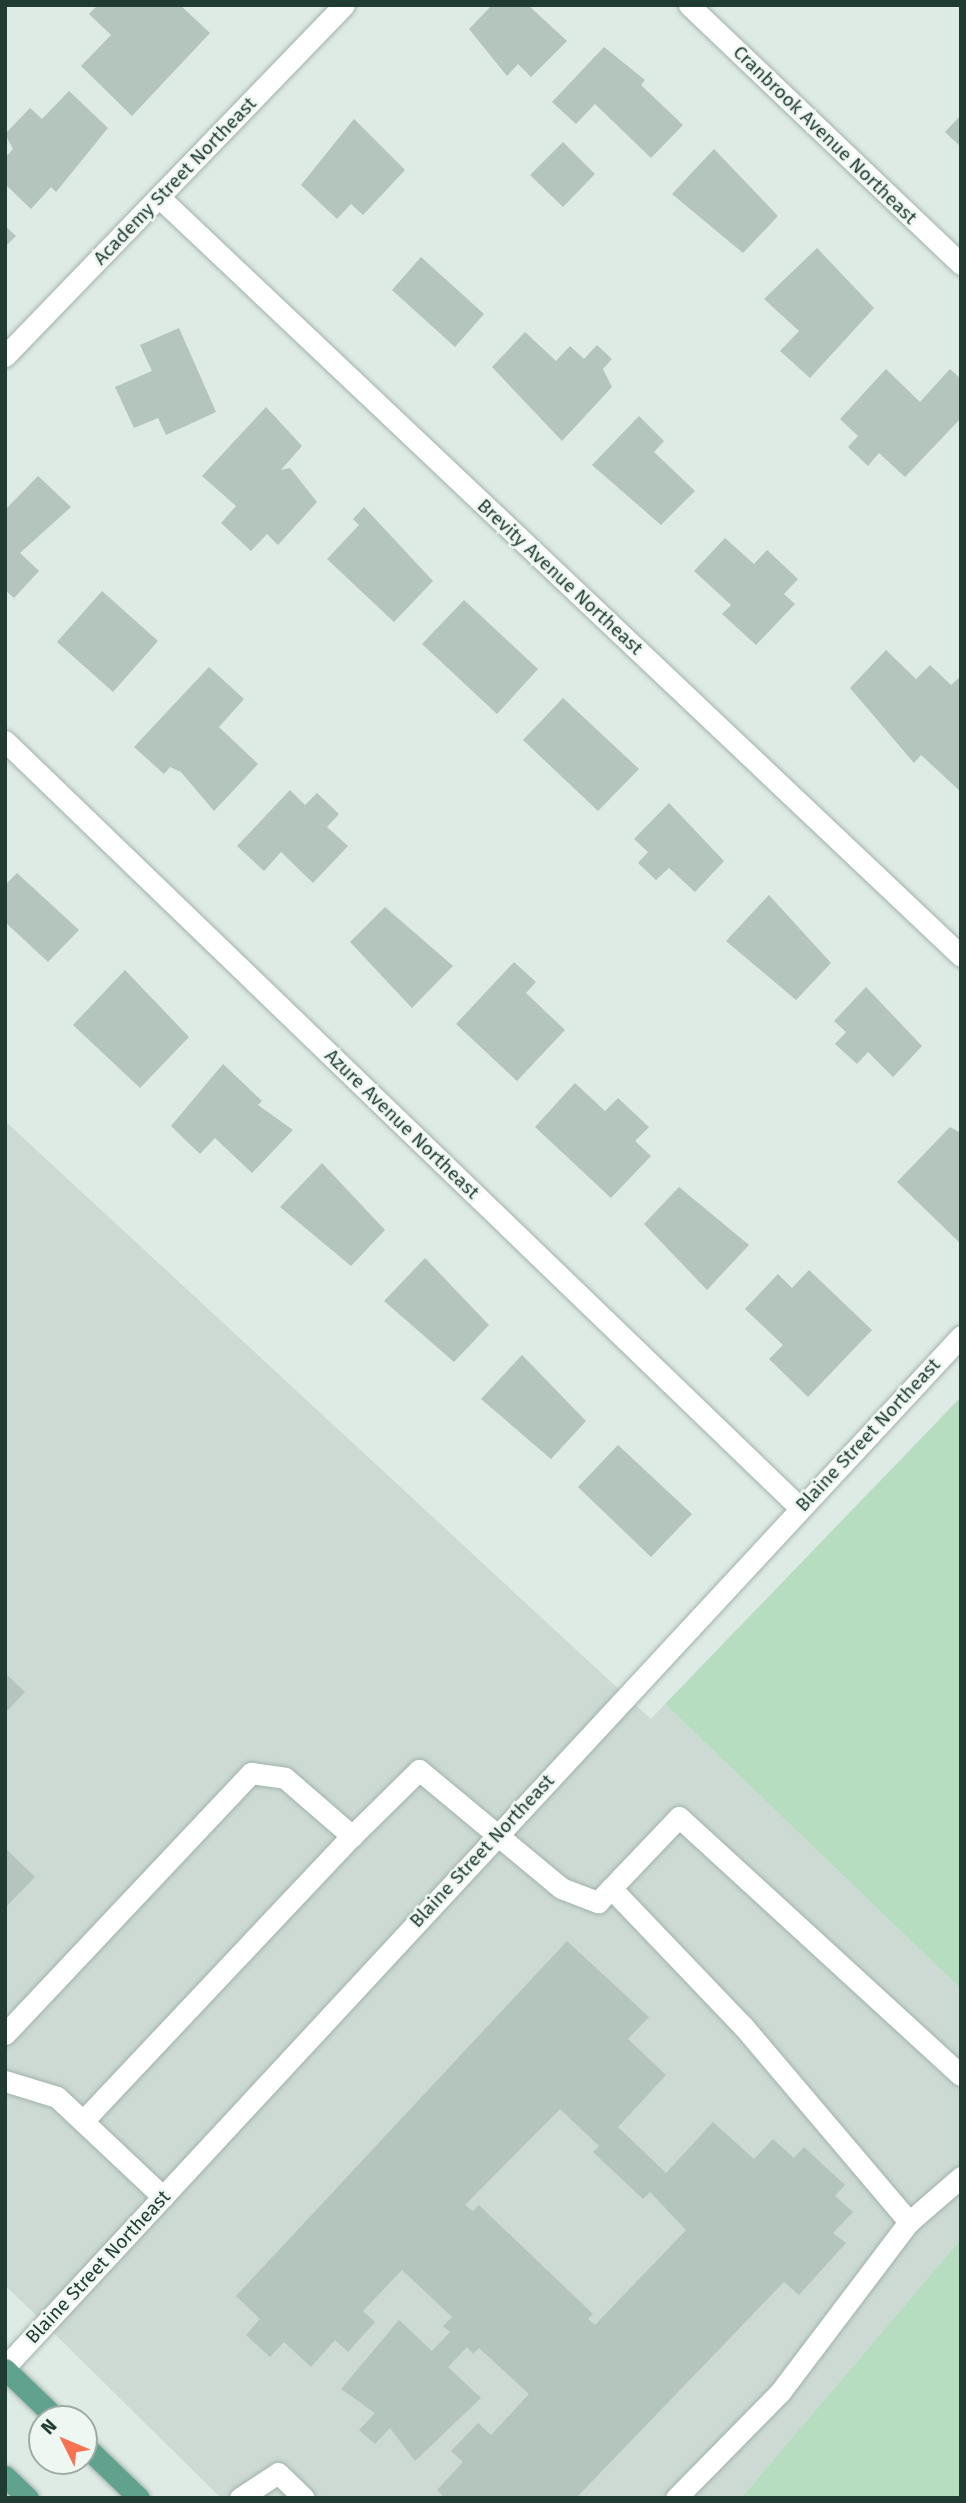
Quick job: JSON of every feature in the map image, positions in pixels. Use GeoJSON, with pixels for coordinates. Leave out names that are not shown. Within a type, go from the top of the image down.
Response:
{"type":"FeatureCollection","features":[{"type":"Feature","properties":{"kind":"main road"},"geometry":{"type":"LineString","coordinates":[[5,2368],[43,2405]]}},
{"type":"Feature","properties":{"kind":"main road"},"geometry":{"type":"LineString","coordinates":[[98,2458],[139,2498]]}},
{"type":"Feature","properties":{"kind":"main road"},"geometry":{"type":"LineString","coordinates":[[5,2476],[28,2498]]}},
{"type":"Feature","properties":{"kind":"street","name":"Academy Street Northeast"},"geometry":{"type":"LineString","coordinates":[[5,356],[344,5]]}},
{"type":"Feature","properties":{"kind":"street","name":"Cranbrook Avenue Northeast"},"geometry":{"type":"LineString","coordinates":[[689,5],[961,264]]}},
{"type":"Feature","properties":{"kind":"street","name":"Brevity Avenue Northeast"},"geometry":{"type":"LineString","coordinates":[[159,197],[961,956]]}},
{"type":"Feature","properties":{"kind":"street","name":"Azure Avenue Northeast"},"geometry":{"type":"LineString","coordinates":[[5,741],[799,1507]]}},
{"type":"Feature","properties":{"kind":"street","name":"Blaine Street Northeast"},"geometry":{"type":"LineString","coordinates":[[5,2368],[799,1507],[961,1336]]}},
{"type":"Feature","properties":{"kind":"street"},"geometry":{"type":"LineString","coordinates":[[83,2121],[352,1836],[419,1770],[494,1838],[561,1888],[598,1902],[679,1817],[961,2075]]}},
{"type":"Feature","properties":{"kind":"street"},"geometry":{"type":"LineString","coordinates":[[5,2034],[251,1773],[285,1778],[352,1836]]}},
{"type":"Feature","properties":{"kind":"street"},"geometry":{"type":"LineString","coordinates":[[611,1888],[743,2026],[909,2222]]}},
{"type":"Feature","properties":{"kind":"street"},"geometry":{"type":"LineString","coordinates":[[5,2081],[57,2097],[163,2197]]}},
{"type":"Feature","properties":{"kind":"street"},"geometry":{"type":"LineString","coordinates":[[676,2498],[781,2391],[909,2222],[961,2177]]}},
{"type":"Feature","properties":{"kind":"street"},"geometry":{"type":"LineString","coordinates":[[240,2498],[278,2473],[304,2498]]}},
{"type":"Feature","properties":{"kind":"shaded area"},"geometry":{"type":"Polygon","coordinates":[[[5,1121],[651,1719],[665,1704],[961,1989],[961,2239],[741,2498],[221,2498],[5,2285],[5,1121]]]}},
{"type":"Feature","properties":{"kind":"green space"},"geometry":{"type":"Polygon","coordinates":[[[961,1397],[961,1989],[665,1704],[961,1397]]]}},
{"type":"Feature","properties":{"kind":"green space"},"geometry":{"type":"Polygon","coordinates":[[[961,2239],[961,2498],[741,2498],[961,2239]]]}},
{"type":"Feature","properties":{"kind":"building"},"geometry":{"type":"Polygon","coordinates":[[[98,5],[180,5],[210,33],[132,116],[81,66],[111,35],[89,14],[98,5]]]}},
{"type":"Feature","properties":{"kind":"building"},"geometry":{"type":"Polygon","coordinates":[[[492,5],[528,5],[567,41],[531,77],[518,64],[507,76],[469,29],[492,5]]]}},
{"type":"Feature","properties":{"kind":"building"},"geometry":{"type":"Polygon","coordinates":[[[604,47],[645,80],[641,85],[683,125],[651,158],[595,104],[576,124],[552,102],[604,47]]]}},
{"type":"Feature","properties":{"kind":"building"},"geometry":{"type":"Polygon","coordinates":[[[69,91],[108,128],[56,192],[51,187],[31,209],[5,184],[5,158],[13,149],[5,134],[30,108],[42,119],[69,91]]]}},
{"type":"Feature","properties":{"kind":"building"},"geometry":{"type":"Polygon","coordinates":[[[961,115],[961,147],[945,132],[961,115]]]}},
{"type":"Feature","properties":{"kind":"building"},"geometry":{"type":"Polygon","coordinates":[[[354,119],[405,170],[363,215],[351,204],[337,219],[301,185],[354,119]]]}},
{"type":"Feature","properties":{"kind":"building"},"geometry":{"type":"Polygon","coordinates":[[[563,142],[595,174],[563,207],[530,175],[563,142]]]}},
{"type":"Feature","properties":{"kind":"building"},"geometry":{"type":"Polygon","coordinates":[[[714,149],[778,216],[743,253],[672,194],[714,149]]]}},
{"type":"Feature","properties":{"kind":"building"},"geometry":{"type":"Polygon","coordinates":[[[5,226],[16,236],[5,247],[5,226]]]}},
{"type":"Feature","properties":{"kind":"building"},"geometry":{"type":"Polygon","coordinates":[[[817,248],[874,308],[810,378],[780,351],[799,331],[764,299],[817,248]]]}},
{"type":"Feature","properties":{"kind":"building"},"geometry":{"type":"Polygon","coordinates":[[[421,257],[484,314],[455,347],[392,290],[421,257]]]}},
{"type":"Feature","properties":{"kind":"building"},"geometry":{"type":"Polygon","coordinates":[[[179,328],[216,412],[166,435],[158,418],[134,428],[115,387],[152,371],[140,345],[179,328]]]}},
{"type":"Feature","properties":{"kind":"building"},"geometry":{"type":"Polygon","coordinates":[[[525,332],[556,361],[570,346],[584,359],[597,345],[612,359],[603,369],[612,387],[562,441],[492,367],[525,332]]]}},
{"type":"Feature","properties":{"kind":"building"},"geometry":{"type":"Polygon","coordinates":[[[886,369],[920,402],[950,369],[961,379],[961,418],[905,477],[879,453],[868,466],[848,447],[858,436],[840,419],[886,369]]]}},
{"type":"Feature","properties":{"kind":"building"},"geometry":{"type":"Polygon","coordinates":[[[266,407],[302,446],[281,470],[290,468],[317,502],[278,545],[267,534],[251,551],[221,523],[236,506],[202,476],[266,407]]]}},
{"type":"Feature","properties":{"kind":"building"},"geometry":{"type":"Polygon","coordinates":[[[639,416],[664,441],[654,452],[695,491],[661,525],[592,465],[639,416]]]}},
{"type":"Feature","properties":{"kind":"building"},"geometry":{"type":"Polygon","coordinates":[[[38,476],[71,507],[20,553],[39,571],[14,598],[5,590],[5,510],[38,476]]]}},
{"type":"Feature","properties":{"kind":"building"},"geometry":{"type":"Polygon","coordinates":[[[364,507],[433,581],[394,622],[327,559],[359,525],[353,519],[364,507]]]}},
{"type":"Feature","properties":{"kind":"building"},"geometry":{"type":"Polygon","coordinates":[[[725,538],[754,564],[767,550],[798,579],[784,594],[795,604],[756,645],[722,614],[731,605],[694,571],[725,538]]]}},
{"type":"Feature","properties":{"kind":"building"},"geometry":{"type":"Polygon","coordinates":[[[102,591],[158,641],[113,692],[57,642],[102,591]]]}},
{"type":"Feature","properties":{"kind":"building"},"geometry":{"type":"Polygon","coordinates":[[[464,600],[538,669],[497,714],[422,644],[464,600]]]}},
{"type":"Feature","properties":{"kind":"building"},"geometry":{"type":"Polygon","coordinates":[[[886,650],[916,679],[930,665],[951,685],[961,676],[961,792],[921,755],[914,763],[850,688],[886,650]]]}},
{"type":"Feature","properties":{"kind":"building"},"geometry":{"type":"Polygon","coordinates":[[[209,667],[244,699],[219,727],[258,764],[214,811],[181,772],[170,767],[164,774],[134,747],[209,667]]]}},
{"type":"Feature","properties":{"kind":"building"},"geometry":{"type":"Polygon","coordinates":[[[563,698],[639,769],[598,811],[523,740],[563,698]]]}},
{"type":"Feature","properties":{"kind":"building"},"geometry":{"type":"Polygon","coordinates":[[[290,790],[305,805],[317,793],[339,814],[327,827],[348,846],[313,883],[281,852],[264,871],[237,846],[290,790]]]}},
{"type":"Feature","properties":{"kind":"building"},"geometry":{"type":"Polygon","coordinates":[[[669,803],[724,861],[695,892],[669,868],[656,880],[638,863],[648,852],[634,839],[669,803]]]}},
{"type":"Feature","properties":{"kind":"building"},"geometry":{"type":"Polygon","coordinates":[[[17,873],[79,930],[48,962],[5,922],[5,885],[17,873]]]}},
{"type":"Feature","properties":{"kind":"building"},"geometry":{"type":"Polygon","coordinates":[[[769,895],[831,963],[796,1000],[726,941],[769,895]]]}},
{"type":"Feature","properties":{"kind":"building"},"geometry":{"type":"Polygon","coordinates":[[[385,907],[453,966],[412,1008],[350,942],[385,907]]]}},
{"type":"Feature","properties":{"kind":"building"},"geometry":{"type":"Polygon","coordinates":[[[514,962],[536,982],[526,993],[565,1030],[517,1081],[456,1024],[514,962]]]}},
{"type":"Feature","properties":{"kind":"building"},"geometry":{"type":"Polygon","coordinates":[[[125,970],[189,1037],[140,1088],[73,1025],[125,970]]]}},
{"type":"Feature","properties":{"kind":"building"},"geometry":{"type":"Polygon","coordinates":[[[866,987],[922,1046],[893,1077],[868,1052],[857,1064],[835,1044],[846,1032],[834,1021],[866,987]]]}},
{"type":"Feature","properties":{"kind":"building"},"geometry":{"type":"Polygon","coordinates":[[[223,1064],[262,1101],[258,1105],[293,1130],[252,1173],[215,1138],[200,1154],[171,1126],[223,1064]]]}},
{"type":"Feature","properties":{"kind":"building"},"geometry":{"type":"Polygon","coordinates":[[[575,1083],[605,1111],[618,1098],[649,1127],[635,1141],[651,1156],[611,1198],[535,1127],[575,1083]]]}},
{"type":"Feature","properties":{"kind":"building"},"geometry":{"type":"Polygon","coordinates":[[[950,1127],[961,1133],[961,1244],[897,1182],[950,1127]]]}},
{"type":"Feature","properties":{"kind":"building"},"geometry":{"type":"Polygon","coordinates":[[[322,1163],[385,1230],[351,1266],[280,1207],[322,1163]]]}},
{"type":"Feature","properties":{"kind":"building"},"geometry":{"type":"Polygon","coordinates":[[[679,1187],[749,1245],[707,1290],[644,1224],[679,1187]]]}},
{"type":"Feature","properties":{"kind":"building"},"geometry":{"type":"Polygon","coordinates":[[[425,1258],[489,1325],[454,1362],[384,1301],[425,1258]]]}},
{"type":"Feature","properties":{"kind":"building"},"geometry":{"type":"Polygon","coordinates":[[[809,1270],[872,1330],[808,1397],[769,1359],[783,1345],[745,1309],[778,1274],[792,1288],[809,1270]]]}},
{"type":"Feature","properties":{"kind":"building"},"geometry":{"type":"Polygon","coordinates":[[[522,1355],[586,1421],[551,1459],[481,1399],[522,1355]]]}},
{"type":"Feature","properties":{"kind":"building"},"geometry":{"type":"Polygon","coordinates":[[[618,1445],[692,1514],[651,1557],[578,1487],[618,1445]]]}},
{"type":"Feature","properties":{"kind":"building"},"geometry":{"type":"Polygon","coordinates":[[[5,1673],[25,1692],[5,1713],[5,1673]]]}},
{"type":"Feature","properties":{"kind":"building"},"geometry":{"type":"Polygon","coordinates":[[[5,1848],[35,1877],[5,1908],[5,1848]]]}},
{"type":"Feature","properties":{"kind":"building"},"geometry":{"type":"Polygon","coordinates":[[[567,1941],[649,2017],[628,2039],[666,2075],[618,2127],[666,2173],[713,2122],[754,2159],[773,2139],[794,2158],[804,2147],[845,2185],[835,2196],[853,2212],[833,2233],[846,2243],[799,2295],[784,2282],[576,2498],[445,2498],[437,2490],[463,2462],[451,2451],[478,2423],[491,2435],[529,2394],[479,2348],[473,2354],[467,2347],[448,2367],[481,2398],[415,2461],[390,2428],[375,2444],[359,2430],[375,2413],[341,2389],[399,2320],[432,2351],[450,2332],[443,2326],[452,2317],[402,2270],[363,2311],[375,2322],[348,2352],[335,2340],[311,2367],[284,2342],[270,2357],[246,2335],[260,2319],[236,2296],[567,1941]],[[560,2109],[465,2205],[473,2211],[479,2205],[593,2314],[588,2319],[595,2325],[686,2230],[650,2192],[643,2199],[593,2152],[599,2146],[560,2109]]]}}]}
